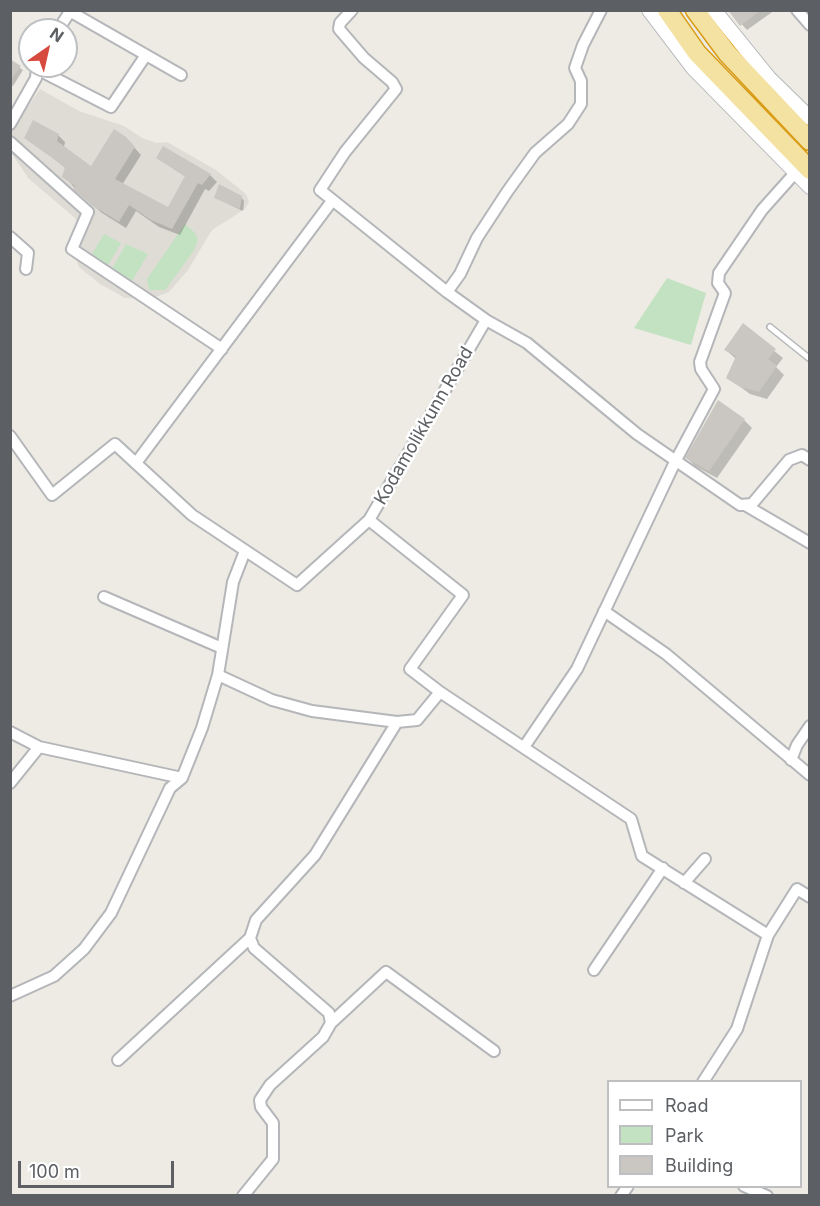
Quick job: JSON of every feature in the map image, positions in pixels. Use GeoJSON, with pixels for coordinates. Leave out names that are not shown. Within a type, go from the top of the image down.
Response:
{"type":"FeatureCollection","features":[{"type":"Feature","properties":{"kind":"highway"},"geometry":{"type":"LineString","coordinates":[[667,10],[705,62],[802,171]]}},
{"type":"Feature","properties":{"kind":"highway"},"geometry":{"type":"LineString","coordinates":[[695,10],[727,53],[810,141]]}},
{"type":"Feature","properties":{"kind":"street"},"geometry":{"type":"LineString","coordinates":[[352,10],[340,22],[339,29],[364,58],[392,82],[396,89],[345,152],[320,190],[447,292],[486,320],[527,343],[637,435],[740,506],[752,504],[764,493],[789,460],[802,455],[810,460]]}},
{"type":"Feature","properties":{"kind":"street"},"geometry":{"type":"LineString","coordinates":[[447,292],[460,274],[477,238],[507,192],[535,153],[568,124],[581,104],[581,81],[575,68],[583,45],[601,10]]}},
{"type":"Feature","properties":{"kind":"street"},"geometry":{"type":"LineString","coordinates":[[649,10],[693,68],[802,171],[810,187]]}},
{"type":"Feature","properties":{"kind":"street"},"geometry":{"type":"LineString","coordinates":[[714,10],[769,78],[810,118]]}},
{"type":"Feature","properties":{"kind":"street"},"geometry":{"type":"LineString","coordinates":[[797,10],[810,25]]}},
{"type":"Feature","properties":{"kind":"street"},"geometry":{"type":"LineString","coordinates":[[71,11],[181,75]]}},
{"type":"Feature","properties":{"kind":"street"},"geometry":{"type":"LineString","coordinates":[[57,78],[111,107],[146,55]]}},
{"type":"Feature","properties":{"kind":"street"},"geometry":{"type":"LineString","coordinates":[[10,124],[36,78]]}},
{"type":"Feature","properties":{"kind":"street"},"geometry":{"type":"LineString","coordinates":[[10,142],[88,212],[72,249],[222,349]]}},
{"type":"Feature","properties":{"kind":"street"},"geometry":{"type":"LineString","coordinates":[[524,747],[554,699],[577,669],[675,462],[714,389],[701,369],[700,362],[725,293],[718,284],[719,273],[762,210],[802,171]]}},
{"type":"Feature","properties":{"kind":"street"},"geometry":{"type":"LineString","coordinates":[[136,463],[332,201]]}},
{"type":"Feature","properties":{"kind":"street"},"geometry":{"type":"LineString","coordinates":[[10,237],[28,253],[26,269]]}},
{"type":"Feature","properties":{"kind":"street","name":"Kodamolikkunn Road"},"geometry":{"type":"LineString","coordinates":[[440,692],[410,669],[463,595],[369,520],[486,320]]}},
{"type":"Feature","properties":{"kind":"street"},"geometry":{"type":"LineString","coordinates":[[10,436],[52,495],[115,444],[192,515],[297,585],[369,520]]}},
{"type":"Feature","properties":{"kind":"street"},"geometry":{"type":"LineString","coordinates":[[745,505],[810,543]]}},
{"type":"Feature","properties":{"kind":"street"},"geometry":{"type":"LineString","coordinates":[[10,996],[54,976],[84,949],[111,913],[170,789],[182,778],[202,728],[218,675],[233,582],[245,551]]}},
{"type":"Feature","properties":{"kind":"street"},"geometry":{"type":"LineString","coordinates":[[104,597],[222,648]]}},
{"type":"Feature","properties":{"kind":"street"},"geometry":{"type":"LineString","coordinates":[[604,611],[666,654],[810,775]]}},
{"type":"Feature","properties":{"kind":"street"},"geometry":{"type":"LineString","coordinates":[[218,675],[272,700],[312,711],[397,722],[417,720],[440,692],[631,819],[642,856],[768,935]]}},
{"type":"Feature","properties":{"kind":"street"},"geometry":{"type":"LineString","coordinates":[[118,1060],[250,938],[256,920],[315,855],[397,722]]}},
{"type":"Feature","properties":{"kind":"street"},"geometry":{"type":"LineString","coordinates":[[791,760],[797,745],[810,726]]}},
{"type":"Feature","properties":{"kind":"street"},"geometry":{"type":"LineString","coordinates":[[10,732],[39,747],[182,778]]}},
{"type":"Feature","properties":{"kind":"street"},"geometry":{"type":"LineString","coordinates":[[10,783],[39,747]]}},
{"type":"Feature","properties":{"kind":"street"},"geometry":{"type":"LineString","coordinates":[[684,883],[705,859]]}},
{"type":"Feature","properties":{"kind":"street"},"geometry":{"type":"LineString","coordinates":[[594,970],[663,868]]}},
{"type":"Feature","properties":{"kind":"street"},"geometry":{"type":"LineString","coordinates":[[704,1080],[738,1029],[768,935],[797,889],[810,897]]}},
{"type":"Feature","properties":{"kind":"street"},"geometry":{"type":"LineString","coordinates":[[250,938],[254,948],[329,1013],[331,1023]]}},
{"type":"Feature","properties":{"kind":"street"},"geometry":{"type":"LineString","coordinates":[[243,1196],[273,1159],[273,1123],[261,1107],[260,1100],[270,1085],[323,1037],[331,1023],[386,972],[494,1051]]}},
{"type":"Feature","properties":{"kind":"street"},"geometry":{"type":"LineString","coordinates":[[749,1188],[767,1196]]}},
{"type":"Feature","properties":{"kind":"lane"},"geometry":{"type":"LineString","coordinates":[[770,327],[810,359]]}},
{"type":"Feature","properties":{"kind":"shaded area"},"geometry":{"type":"Polygon","coordinates":[[[40,89],[79,111],[124,126],[142,138],[157,143],[167,142],[216,170],[246,194],[249,202],[245,209],[212,230],[188,270],[169,292],[150,299],[125,298],[100,284],[79,267],[77,261],[81,230],[75,218],[28,178],[11,152],[11,132],[40,89]]]}},
{"type":"Feature","properties":{"kind":"green space"},"geometry":{"type":"Polygon","coordinates":[[[185,224],[195,233],[198,240],[193,252],[165,290],[149,290],[147,279],[185,224]]]}},
{"type":"Feature","properties":{"kind":"green space"},"geometry":{"type":"Polygon","coordinates":[[[104,234],[121,243],[102,275],[86,264],[104,234]]]}},
{"type":"Feature","properties":{"kind":"green space"},"geometry":{"type":"Polygon","coordinates":[[[126,244],[148,254],[126,291],[107,278],[126,244]]]}},
{"type":"Feature","properties":{"kind":"green space"},"geometry":{"type":"Polygon","coordinates":[[[667,278],[706,293],[691,345],[634,328],[667,278]]]}},
{"type":"Feature","properties":{"kind":"building"},"geometry":{"type":"Polygon","coordinates":[[[728,10],[761,10],[740,26],[728,10]]]}},
{"type":"Feature","properties":{"kind":"building"},"geometry":{"type":"Polygon","coordinates":[[[10,59],[18,64],[18,70],[10,81],[10,59]]]}},
{"type":"Feature","properties":{"kind":"building"},"geometry":{"type":"Polygon","coordinates":[[[33,120],[59,134],[57,141],[91,166],[114,129],[135,147],[115,179],[168,207],[185,176],[156,158],[163,146],[211,174],[202,185],[198,183],[172,229],[151,220],[129,205],[119,222],[93,206],[73,189],[75,186],[62,177],[65,167],[24,138],[33,120]]]}},
{"type":"Feature","properties":{"kind":"building"},"geometry":{"type":"Polygon","coordinates":[[[219,184],[242,196],[240,209],[214,198],[219,184]]]}},
{"type":"Feature","properties":{"kind":"building"},"geometry":{"type":"Polygon","coordinates":[[[743,323],[776,349],[768,359],[777,366],[759,392],[740,387],[726,378],[736,356],[724,350],[743,323]]]}},
{"type":"Feature","properties":{"kind":"building"},"geometry":{"type":"Polygon","coordinates":[[[718,400],[745,419],[709,471],[685,458],[718,400]]]}}]}
